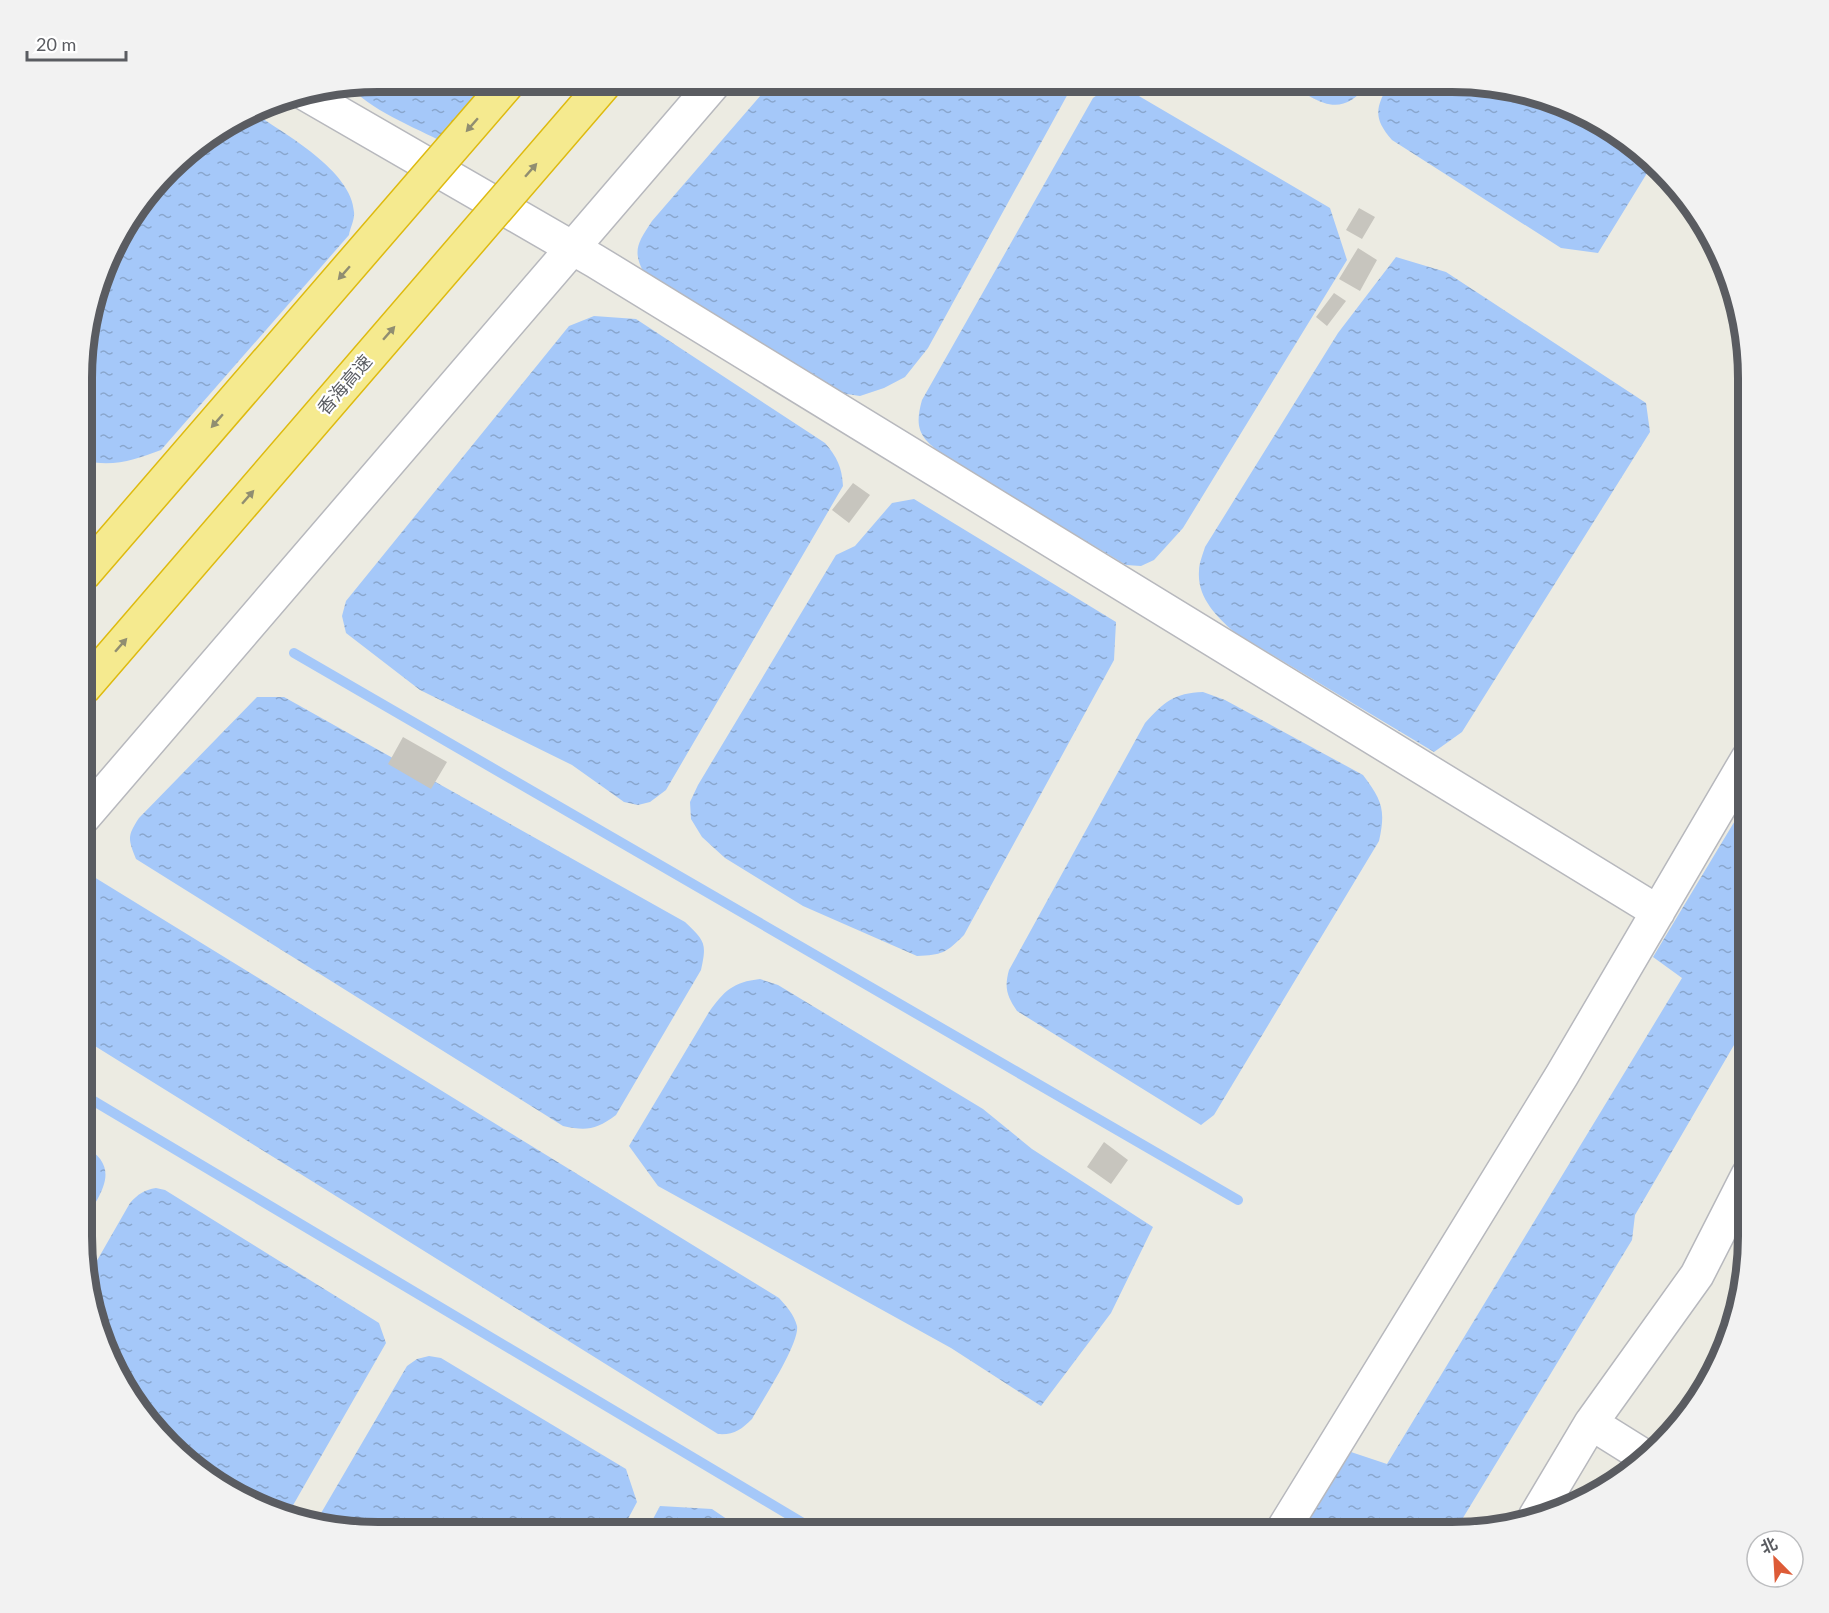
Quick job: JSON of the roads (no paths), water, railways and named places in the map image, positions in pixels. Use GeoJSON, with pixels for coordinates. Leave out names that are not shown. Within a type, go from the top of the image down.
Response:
{"type":"FeatureCollection","features":[{"type":"Feature","properties":{"kind":"highway"},"geometry":{"type":"LineString","coordinates":[[92,565],[500,92]]}},
{"type":"Feature","properties":{"kind":"highway","name":"香海高速"},"geometry":{"type":"LineString","coordinates":[[92,679],[598,92]]}},
{"type":"Feature","properties":{"kind":"street"},"geometry":{"type":"LineString","coordinates":[[92,806],[707,92]]}},
{"type":"Feature","properties":{"kind":"street"},"geometry":{"type":"LineString","coordinates":[[314,99],[572,248],[1658,912]]}},
{"type":"Feature","properties":{"kind":"street"},"geometry":{"type":"LineString","coordinates":[[1288,1522],[1562,1075],[1738,775]]}},
{"type":"Feature","properties":{"kind":"street"},"geometry":{"type":"LineString","coordinates":[[1541,1507],[1592,1423],[1697,1275],[1738,1195]]}},
{"type":"Feature","properties":{"kind":"street"},"geometry":{"type":"LineString","coordinates":[[1592,1423],[1638,1452]]}},
{"type":"Feature","properties":{"kind":"water"},"geometry":{"type":"Polygon","coordinates":[[[356,92],[485,92],[443,142],[379,110],[356,92]]]}},
{"type":"Feature","properties":{"kind":"water"},"geometry":{"type":"Polygon","coordinates":[[[763,92],[1069,92],[928,348],[905,377],[884,388],[860,396],[833,392],[645,275],[638,260],[638,248],[652,221],[763,92]]]}},
{"type":"Feature","properties":{"kind":"water"},"geometry":{"type":"Polygon","coordinates":[[[1101,92],[1132,92],[1330,208],[1347,260],[1183,528],[1154,560],[1141,566],[1126,565],[947,458],[926,440],[919,427],[922,400],[1093,98],[1101,92]]]}},
{"type":"Feature","properties":{"kind":"water"},"geometry":{"type":"Polygon","coordinates":[[[1302,92],[1361,92],[1349,102],[1339,105],[1319,101],[1302,92]]]}},
{"type":"Feature","properties":{"kind":"water"},"geometry":{"type":"Polygon","coordinates":[[[1385,92],[1470,92],[1526,101],[1561,113],[1594,130],[1626,151],[1649,170],[1598,253],[1561,248],[1392,140],[1381,125],[1379,118],[1379,105],[1385,92]]]}},
{"type":"Feature","properties":{"kind":"water"},"geometry":{"type":"Polygon","coordinates":[[[260,117],[315,155],[342,182],[350,197],[354,212],[349,235],[161,450],[132,460],[113,463],[93,462],[92,359],[94,340],[101,303],[121,251],[151,203],[175,175],[219,140],[260,117]]]}},
{"type":"Feature","properties":{"kind":"water"},"geometry":{"type":"Polygon","coordinates":[[[1396,257],[1446,272],[1646,403],[1650,432],[1462,732],[1434,752],[1234,632],[1204,598],[1199,580],[1205,547],[1338,333],[1396,257]]]}},
{"type":"Feature","properties":{"kind":"water"},"geometry":{"type":"Polygon","coordinates":[[[594,316],[636,319],[825,443],[838,463],[843,486],[666,790],[650,802],[638,805],[624,802],[572,765],[420,690],[346,633],[342,616],[346,601],[569,326],[594,316]]]}},
{"type":"Feature","properties":{"kind":"water"},"geometry":{"type":"Polygon","coordinates":[[[914,499],[1116,622],[1114,660],[964,935],[943,952],[917,956],[803,906],[725,858],[702,837],[691,819],[690,802],[836,555],[855,546],[892,503],[914,499]]]}},
{"type":"Feature","properties":{"kind":"water"},"geometry":{"type":"Polygon","coordinates":[[[1203,692],[1225,700],[1363,775],[1381,806],[1382,821],[1379,841],[1214,1115],[1201,1125],[1017,1011],[1009,996],[1007,982],[1009,970],[1145,723],[1170,700],[1184,694],[1203,692]]]}},
{"type":"Feature","properties":{"kind":"water"},"geometry":{"type":"Polygon","coordinates":[[[257,697],[284,697],[685,922],[697,934],[704,948],[701,970],[616,1115],[603,1124],[591,1128],[563,1126],[136,859],[130,838],[132,829],[139,818],[257,697]]]}},
{"type":"Feature","properties":{"kind":"water"},"geometry":{"type":"Polygon","coordinates":[[[1738,816],[1738,1038],[1635,1215],[1632,1240],[1461,1522],[1306,1522],[1351,1452],[1387,1464],[1682,978],[1653,957],[1738,816]]]}},
{"type":"Feature","properties":{"kind":"water"},"geometry":{"type":"Polygon","coordinates":[[[94,877],[779,1298],[794,1318],[797,1326],[796,1334],[787,1358],[752,1419],[737,1431],[718,1434],[92,1044],[92,879],[94,877]]]}},
{"type":"Feature","properties":{"kind":"water"},"geometry":{"type":"Polygon","coordinates":[[[760,979],[778,985],[983,1109],[1032,1149],[1153,1227],[1111,1313],[1041,1406],[951,1348],[658,1186],[629,1146],[714,1005],[736,985],[760,979]]]}},
{"type":"Feature","properties":{"kind":"water"},"geometry":{"type":"Polygon","coordinates":[[[92,1152],[103,1163],[105,1172],[101,1193],[92,1208],[92,1152]]]}},
{"type":"Feature","properties":{"kind":"water"},"geometry":{"type":"Polygon","coordinates":[[[156,1188],[165,1190],[379,1323],[386,1343],[291,1508],[268,1500],[234,1483],[189,1451],[151,1410],[130,1378],[113,1345],[101,1310],[93,1267],[130,1203],[148,1190],[156,1188]]]}},
{"type":"Feature","properties":{"kind":"water"},"geometry":{"type":"Polygon","coordinates":[[[429,1356],[441,1358],[626,1469],[637,1502],[626,1522],[378,1522],[320,1516],[407,1366],[417,1359],[429,1356]]]}},
{"type":"Feature","properties":{"kind":"water"},"geometry":{"type":"Polygon","coordinates":[[[660,1506],[712,1509],[731,1522],[651,1522],[660,1506]]]}},
{"type":"Feature","properties":{"kind":"waterway"},"geometry":{"type":"LineString","coordinates":[[294,653],[1238,1200]]}},
{"type":"Feature","properties":{"kind":"waterway"},"geometry":{"type":"LineString","coordinates":[[92,1100],[801,1522]]}}]}
